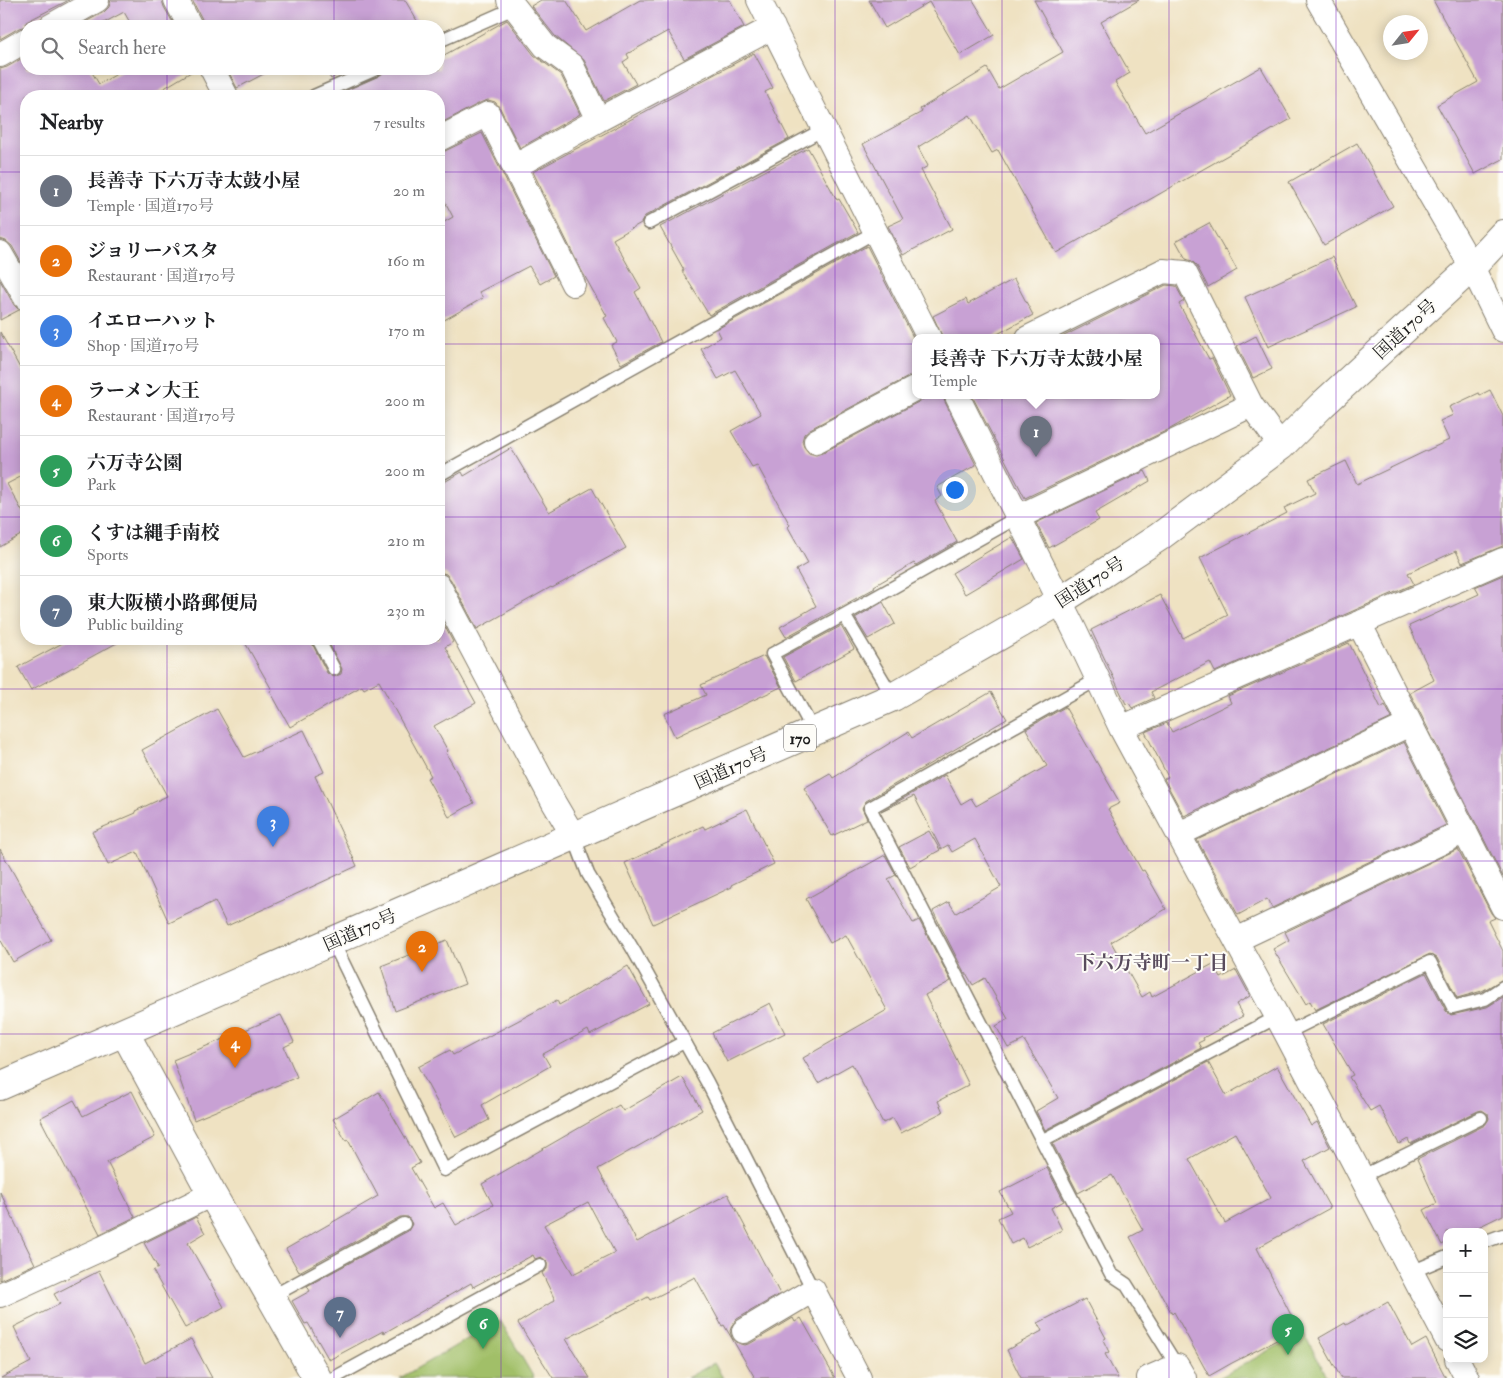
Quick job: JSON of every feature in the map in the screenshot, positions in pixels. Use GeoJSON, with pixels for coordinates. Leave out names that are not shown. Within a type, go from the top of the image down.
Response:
{"type":"FeatureCollection","features":[{"type":"Feature","properties":{"kind":"main road","name":"国道170号"},"geometry":{"type":"LineString","coordinates":[[0,1086],[893,697],[1060,601],[1159,537],[1281,446],[1322,405],[1472,267],[1503,234]]}},
{"type":"Feature","properties":{"kind":"main road"},"geometry":{"type":"LineString","coordinates":[[125,1033],[212,1194],[317,1378]]}},
{"type":"Feature","properties":{"kind":"street"},"geometry":{"type":"LineString","coordinates":[[62,20],[97,0]]}},
{"type":"Feature","properties":{"kind":"street"},"geometry":{"type":"LineString","coordinates":[[176,0],[187,20]]}},
{"type":"Feature","properties":{"kind":"street"},"geometry":{"type":"LineString","coordinates":[[759,0],[927,334]]}},
{"type":"Feature","properties":{"kind":"street"},"geometry":{"type":"LineString","coordinates":[[1318,0],[1472,267],[1503,330]]}},
{"type":"Feature","properties":{"kind":"street"},"geometry":{"type":"LineString","coordinates":[[512,4],[545,46],[572,66],[598,120]]}},
{"type":"Feature","properties":{"kind":"street"},"geometry":{"type":"LineString","coordinates":[[514,167],[773,27]]}},
{"type":"Feature","properties":{"kind":"street"},"geometry":{"type":"LineString","coordinates":[[0,55],[20,43]]}},
{"type":"Feature","properties":{"kind":"street"},"geometry":{"type":"LineString","coordinates":[[215,75],[223,90]]}},
{"type":"Feature","properties":{"kind":"street"},"geometry":{"type":"LineString","coordinates":[[445,136],[488,114],[573,284]]}},
{"type":"Feature","properties":{"kind":"street"},"geometry":{"type":"LineString","coordinates":[[0,253],[20,288]]}},
{"type":"Feature","properties":{"kind":"street"},"geometry":{"type":"LineString","coordinates":[[1036,334],[1163,271],[1185,273],[1252,405],[1281,446]]}},
{"type":"Feature","properties":{"kind":"street"},"geometry":{"type":"LineString","coordinates":[[816,441],[912,390]]}},
{"type":"Feature","properties":{"kind":"street"},"geometry":{"type":"LineString","coordinates":[[960,399],[1121,728],[1282,1025],[1443,1332]]}},
{"type":"Feature","properties":{"kind":"street"},"geometry":{"type":"LineString","coordinates":[[1018,516],[1252,405]]}},
{"type":"Feature","properties":{"kind":"street"},"geometry":{"type":"LineString","coordinates":[[1121,728],[1503,560]]}},
{"type":"Feature","properties":{"kind":"street"},"geometry":{"type":"LineString","coordinates":[[445,597],[574,837]]}},
{"type":"Feature","properties":{"kind":"street"},"geometry":{"type":"LineString","coordinates":[[1359,623],[1503,907]]}},
{"type":"Feature","properties":{"kind":"street"},"geometry":{"type":"LineString","coordinates":[[1179,834],[1410,724]]}},
{"type":"Feature","properties":{"kind":"street"},"geometry":{"type":"LineString","coordinates":[[1236,940],[1465,831]]}},
{"type":"Feature","properties":{"kind":"street"},"geometry":{"type":"LineString","coordinates":[[0,1295],[120,1240],[212,1194]]}},
{"type":"Feature","properties":{"kind":"street"},"geometry":{"type":"LineString","coordinates":[[744,1331],[813,1290],[859,1378]]}},
{"type":"Feature","properties":{"kind":"street"},"geometry":{"type":"LineString","coordinates":[[1459,1363],[1467,1378]]}},
{"type":"Feature","properties":{"kind":"street"},"geometry":{"type":"LineString","coordinates":[[1149,1378],[1181,1372]]}},
{"type":"Feature","properties":{"kind":"lane"},"geometry":{"type":"LineString","coordinates":[[445,38],[512,4]]}},
{"type":"Feature","properties":{"kind":"lane"},"geometry":{"type":"LineString","coordinates":[[328,90],[362,75]]}},
{"type":"Feature","properties":{"kind":"lane"},"geometry":{"type":"LineString","coordinates":[[649,223],[824,129]]}},
{"type":"Feature","properties":{"kind":"lane"},"geometry":{"type":"LineString","coordinates":[[445,472],[875,232]]}},
{"type":"Feature","properties":{"kind":"lane"},"geometry":{"type":"LineString","coordinates":[[814,732],[772,654],[1018,516]]}},
{"type":"Feature","properties":{"kind":"lane"},"geometry":{"type":"LineString","coordinates":[[844,615],[893,697]]}},
{"type":"Feature","properties":{"kind":"lane"},"geometry":{"type":"LineString","coordinates":[[321,645],[334,669]]}},
{"type":"Feature","properties":{"kind":"lane"},"geometry":{"type":"LineString","coordinates":[[1098,679],[870,808],[1111,1274],[1126,1284],[1181,1372]]}},
{"type":"Feature","properties":{"kind":"lane"},"geometry":{"type":"LineString","coordinates":[[574,837],[588,874],[634,951],[707,1082],[813,1290]]}},
{"type":"Feature","properties":{"kind":"lane"},"geometry":{"type":"LineString","coordinates":[[333,942],[444,1170],[684,1042]]}},
{"type":"Feature","properties":{"kind":"lane"},"geometry":{"type":"LineString","coordinates":[[1042,1140],[1282,1025],[1430,962],[1453,1007],[1485,999],[1503,986]]}},
{"type":"Feature","properties":{"kind":"lane"},"geometry":{"type":"LineString","coordinates":[[1361,1177],[1481,1118]]}},
{"type":"Feature","properties":{"kind":"lane"},"geometry":{"type":"LineString","coordinates":[[271,1297],[404,1224]]}},
{"type":"Feature","properties":{"kind":"lane"},"geometry":{"type":"LineString","coordinates":[[1488,1241],[1503,1235]]}},
{"type":"Feature","properties":{"kind":"lane"},"geometry":{"type":"LineString","coordinates":[[1411,1272],[1443,1259]]}},
{"type":"Feature","properties":{"kind":"lane"},"geometry":{"type":"LineString","coordinates":[[334,1378],[540,1265]]}},
{"type":"Feature","properties":{"kind":"green space"},"geometry":{"type":"Polygon","coordinates":[[[500,1320],[534,1378],[400,1378],[500,1320]]]}},
{"type":"Feature","properties":{"kind":"green space"},"geometry":{"type":"Polygon","coordinates":[[[1303,1332],[1328,1378],[1219,1378],[1303,1332]]]}},
{"type":"Feature","properties":{"kind":"green space"},"geometry":{"type":"Polygon","coordinates":[[[714,1363],[723,1378],[687,1378],[714,1363]]]}},
{"type":"Feature","properties":{"kind":"building"},"geometry":{"type":"Polygon","coordinates":[[[0,0],[69,0],[30,20],[20,20],[20,28],[0,39],[0,0]]]}},
{"type":"Feature","properties":{"kind":"building"},"geometry":{"type":"Polygon","coordinates":[[[111,0],[162,0],[172,20],[129,20],[124,12],[109,20],[89,20],[109,7],[111,0]]]}},
{"type":"Feature","properties":{"kind":"building"},"geometry":{"type":"Polygon","coordinates":[[[192,0],[405,0],[417,20],[202,20],[192,0]]]}},
{"type":"Feature","properties":{"kind":"building"},"geometry":{"type":"Polygon","coordinates":[[[541,0],[566,0],[586,31],[640,0],[730,0],[744,27],[684,59],[668,31],[627,54],[629,58],[623,62],[636,84],[604,101],[584,60],[555,36],[531,6],[541,0]]]}},
{"type":"Feature","properties":{"kind":"building"},"geometry":{"type":"Polygon","coordinates":[[[869,0],[973,0],[994,35],[960,55],[929,2],[885,28],[869,0]]]}},
{"type":"Feature","properties":{"kind":"building"},"geometry":{"type":"Polygon","coordinates":[[[1034,0],[1139,0],[1101,22],[1130,73],[1115,82],[1145,133],[1261,67],[1291,119],[1056,253],[998,150],[992,153],[970,115],[918,147],[928,166],[921,170],[952,229],[903,255],[888,226],[903,219],[863,144],[922,112],[920,109],[987,68],[999,89],[1063,52],[1034,0]]]}},
{"type":"Feature","properties":{"kind":"building"},"geometry":{"type":"Polygon","coordinates":[[[1433,0],[1503,0],[1503,159],[1475,174],[1437,105],[1478,82],[1433,0]]]}},
{"type":"Feature","properties":{"kind":"building"},"geometry":{"type":"Polygon","coordinates":[[[507,20],[534,55],[561,75],[580,114],[520,148],[500,108],[495,102],[488,100],[482,102],[445,121],[445,90],[347,90],[380,75],[445,75],[445,55],[507,20]]]}},
{"type":"Feature","properties":{"kind":"building"},"geometry":{"type":"Polygon","coordinates":[[[754,53],[773,88],[765,92],[789,139],[645,216],[641,223],[613,239],[641,288],[635,292],[661,342],[621,364],[611,345],[617,342],[604,318],[607,316],[579,266],[533,172],[754,53]]]}},
{"type":"Feature","properties":{"kind":"building"},"geometry":{"type":"Polygon","coordinates":[[[20,59],[20,75],[94,75],[99,84],[115,75],[186,75],[161,90],[20,90],[20,260],[12,246],[0,239],[0,69],[20,59]]]}},
{"type":"Feature","properties":{"kind":"building"},"geometry":{"type":"Polygon","coordinates":[[[230,75],[262,75],[237,88],[230,75]]]}},
{"type":"Feature","properties":{"kind":"building"},"geometry":{"type":"Polygon","coordinates":[[[329,75],[337,75],[331,79],[329,75]]]}},
{"type":"Feature","properties":{"kind":"building"},"geometry":{"type":"Polygon","coordinates":[[[482,133],[554,276],[540,284],[529,266],[479,292],[483,298],[445,320],[445,222],[453,217],[445,202],[445,151],[482,133]]]}},
{"type":"Feature","properties":{"kind":"building"},"geometry":{"type":"Polygon","coordinates":[[[1357,143],[1393,206],[1324,245],[1289,182],[1357,143]]]}},
{"type":"Feature","properties":{"kind":"building"},"geometry":{"type":"Polygon","coordinates":[[[808,148],[837,200],[839,199],[858,232],[709,315],[682,271],[684,270],[660,227],[808,148]]]}},
{"type":"Feature","properties":{"kind":"building"},"geometry":{"type":"Polygon","coordinates":[[[1209,223],[1237,270],[1208,287],[1197,266],[1192,261],[1186,259],[1176,241],[1209,223]]]}},
{"type":"Feature","properties":{"kind":"building"},"geometry":{"type":"Polygon","coordinates":[[[867,246],[912,335],[912,375],[810,429],[804,434],[802,441],[809,453],[816,455],[923,399],[944,399],[976,465],[937,487],[942,496],[935,501],[957,542],[916,565],[914,563],[874,586],[875,588],[786,637],[780,627],[816,606],[796,570],[808,563],[788,527],[790,525],[757,465],[752,467],[731,431],[761,414],[735,370],[718,379],[701,349],[721,337],[717,329],[867,246]]]}},
{"type":"Feature","properties":{"kind":"building"},"geometry":{"type":"Polygon","coordinates":[[[1332,257],[1356,307],[1268,347],[1245,297],[1332,257]]]}},
{"type":"Feature","properties":{"kind":"building"},"geometry":{"type":"Polygon","coordinates":[[[1014,279],[1033,315],[997,334],[941,334],[933,316],[966,299],[968,304],[1014,279]]]}},
{"type":"Feature","properties":{"kind":"building"},"geometry":{"type":"Polygon","coordinates":[[[0,280],[14,305],[19,310],[0,320],[0,280]]]}},
{"type":"Feature","properties":{"kind":"building"},"geometry":{"type":"Polygon","coordinates":[[[1166,285],[1176,286],[1184,301],[1179,304],[1209,359],[1212,358],[1230,395],[1170,429],[1025,498],[974,399],[1160,399],[1160,334],[1068,334],[1166,285]]]}},
{"type":"Feature","properties":{"kind":"building"},"geometry":{"type":"Polygon","coordinates":[[[0,332],[20,368],[20,477],[7,484],[20,507],[20,535],[0,547],[0,332]]]}},
{"type":"Feature","properties":{"kind":"building"},"geometry":{"type":"Polygon","coordinates":[[[1256,336],[1272,369],[1253,378],[1237,346],[1256,336]]]}},
{"type":"Feature","properties":{"kind":"building"},"geometry":{"type":"Polygon","coordinates":[[[1490,390],[1503,416],[1503,546],[1462,563],[1456,551],[1408,573],[1414,584],[1215,672],[1210,662],[1151,692],[1154,698],[1132,708],[1129,703],[1126,704],[1091,630],[1160,595],[1183,638],[1228,615],[1200,558],[1287,513],[1284,508],[1315,493],[1308,479],[1346,461],[1357,484],[1449,440],[1440,421],[1453,415],[1449,407],[1490,390]]]}},
{"type":"Feature","properties":{"kind":"building"},"geometry":{"type":"Polygon","coordinates":[[[511,448],[549,512],[592,488],[626,548],[551,587],[477,629],[451,580],[445,574],[445,482],[462,472],[464,476],[511,448]]]}},
{"type":"Feature","properties":{"kind":"building"},"geometry":{"type":"Polygon","coordinates":[[[1145,471],[1150,481],[1095,513],[1099,520],[1049,548],[1036,523],[1145,471]]]}},
{"type":"Feature","properties":{"kind":"building"},"geometry":{"type":"Polygon","coordinates":[[[1012,537],[1024,559],[965,594],[952,573],[1012,537]]]}},
{"type":"Feature","properties":{"kind":"building"},"geometry":{"type":"Polygon","coordinates":[[[1503,575],[1503,877],[1410,693],[1434,680],[1409,626],[1479,594],[1475,587],[1503,575]]]}},
{"type":"Feature","properties":{"kind":"building"},"geometry":{"type":"Polygon","coordinates":[[[883,602],[895,624],[868,639],[855,618],[883,602]]]}},
{"type":"Feature","properties":{"kind":"building"},"geometry":{"type":"Polygon","coordinates":[[[841,626],[854,649],[796,681],[783,657],[841,626]]]}},
{"type":"Feature","properties":{"kind":"building"},"geometry":{"type":"Polygon","coordinates":[[[445,627],[453,642],[445,647],[476,703],[434,726],[448,751],[446,753],[474,803],[449,817],[427,778],[431,776],[379,681],[364,689],[362,686],[290,727],[246,645],[313,645],[327,673],[334,677],[341,674],[342,669],[330,645],[445,645],[445,627]]]}},
{"type":"Feature","properties":{"kind":"building"},"geometry":{"type":"Polygon","coordinates":[[[1349,643],[1381,708],[1385,705],[1392,718],[1184,816],[1164,779],[1168,777],[1145,732],[1167,723],[1172,732],[1231,703],[1228,696],[1349,643]]]}},
{"type":"Feature","properties":{"kind":"building"},"geometry":{"type":"Polygon","coordinates":[[[59,645],[113,645],[31,690],[18,667],[59,645]]]}},
{"type":"Feature","properties":{"kind":"building"},"geometry":{"type":"Polygon","coordinates":[[[764,656],[781,687],[675,737],[664,714],[706,695],[701,685],[764,656]]]}},
{"type":"Feature","properties":{"kind":"building"},"geometry":{"type":"Polygon","coordinates":[[[991,692],[1007,719],[866,801],[862,808],[867,819],[832,836],[804,788],[830,773],[833,778],[908,732],[912,738],[991,692]]]}},
{"type":"Feature","properties":{"kind":"building"},"geometry":{"type":"Polygon","coordinates":[[[1065,707],[1120,803],[1108,809],[1142,871],[1144,870],[1166,909],[1111,942],[1142,997],[1150,992],[1152,997],[1213,964],[1221,978],[1236,970],[1250,996],[1236,1004],[1243,1016],[1203,1038],[1204,1040],[1198,1043],[1201,1048],[1045,1130],[1036,1111],[1058,1098],[1024,1040],[1008,1048],[996,1026],[1008,1019],[985,978],[973,985],[965,974],[933,911],[949,902],[956,913],[1001,887],[975,839],[952,852],[948,845],[941,849],[914,796],[881,811],[945,775],[961,804],[971,798],[976,806],[1047,766],[1026,729],[1065,707]]]}},
{"type":"Feature","properties":{"kind":"building"},"geometry":{"type":"Polygon","coordinates":[[[217,709],[244,757],[304,730],[324,772],[315,776],[357,866],[227,926],[215,901],[169,923],[137,852],[108,865],[92,832],[136,813],[135,811],[167,796],[142,750],[217,709]]]}},
{"type":"Feature","properties":{"kind":"building"},"geometry":{"type":"Polygon","coordinates":[[[1404,742],[1446,825],[1272,908],[1267,899],[1238,915],[1197,840],[1404,742]]]}},
{"type":"Feature","properties":{"kind":"building"},"geometry":{"type":"Polygon","coordinates":[[[747,809],[774,864],[731,885],[732,887],[653,924],[625,863],[703,826],[705,829],[747,809]]]}},
{"type":"Feature","properties":{"kind":"building"},"geometry":{"type":"Polygon","coordinates":[[[929,831],[940,850],[910,867],[899,847],[929,831]]]}},
{"type":"Feature","properties":{"kind":"building"},"geometry":{"type":"Polygon","coordinates":[[[0,849],[51,940],[13,962],[0,939],[0,849]]]}},
{"type":"Feature","properties":{"kind":"building"},"geometry":{"type":"Polygon","coordinates":[[[1458,849],[1495,918],[1488,921],[1503,951],[1503,979],[1482,991],[1457,998],[1437,958],[1430,954],[1315,1010],[1310,1001],[1306,1004],[1273,949],[1289,940],[1285,932],[1458,849]]]}},
{"type":"Feature","properties":{"kind":"building"},"geometry":{"type":"Polygon","coordinates":[[[885,855],[896,875],[888,879],[913,923],[919,920],[951,981],[925,995],[969,1085],[938,1101],[943,1112],[901,1133],[893,1118],[883,1123],[852,1064],[818,1083],[803,1058],[887,1010],[846,935],[830,943],[806,899],[885,855]]]}},
{"type":"Feature","properties":{"kind":"building"},"geometry":{"type":"Polygon","coordinates":[[[447,940],[465,984],[395,1011],[381,966],[447,940]]]}},
{"type":"Feature","properties":{"kind":"building"},"geometry":{"type":"Polygon","coordinates":[[[628,966],[649,1004],[590,1035],[588,1030],[543,1054],[550,1066],[482,1105],[489,1120],[456,1137],[418,1067],[450,1050],[453,1055],[557,1000],[559,1005],[628,966]]]}},
{"type":"Feature","properties":{"kind":"building"},"geometry":{"type":"Polygon","coordinates":[[[1426,973],[1446,1011],[1451,1015],[1487,1007],[1503,997],[1503,1215],[1476,1228],[1443,1228],[1442,1245],[1424,1210],[1437,1203],[1417,1159],[1485,1125],[1489,1119],[1488,1114],[1482,1110],[1478,1111],[1410,1144],[1408,1139],[1399,1144],[1379,1106],[1370,1111],[1349,1077],[1353,1075],[1323,1024],[1426,973]]]}},
{"type":"Feature","properties":{"kind":"building"},"geometry":{"type":"Polygon","coordinates":[[[770,1003],[785,1033],[727,1062],[712,1033],[770,1003]]]}},
{"type":"Feature","properties":{"kind":"building"},"geometry":{"type":"Polygon","coordinates":[[[281,1015],[294,1042],[284,1047],[297,1077],[194,1120],[173,1060],[281,1015]]]}},
{"type":"Feature","properties":{"kind":"building"},"geometry":{"type":"Polygon","coordinates":[[[1208,1062],[1226,1095],[1277,1066],[1311,1126],[1317,1122],[1330,1147],[1304,1161],[1330,1208],[1257,1248],[1298,1329],[1209,1376],[1174,1312],[1172,1314],[1130,1237],[1143,1230],[1112,1175],[1078,1193],[1053,1144],[1208,1062]],[[1235,1133],[1189,1159],[1225,1223],[1271,1198],[1235,1133]]]}},
{"type":"Feature","properties":{"kind":"building"},"geometry":{"type":"Polygon","coordinates":[[[682,1077],[702,1110],[598,1169],[637,1242],[728,1194],[780,1294],[737,1319],[730,1331],[732,1338],[738,1343],[745,1345],[793,1318],[795,1322],[801,1318],[835,1378],[755,1378],[724,1325],[722,1326],[695,1277],[650,1300],[648,1297],[566,1339],[590,1378],[553,1378],[518,1323],[555,1300],[542,1273],[547,1269],[547,1262],[541,1257],[535,1259],[533,1255],[473,1287],[471,1283],[384,1333],[383,1331],[329,1360],[308,1323],[305,1324],[292,1301],[310,1291],[307,1286],[408,1231],[412,1224],[408,1217],[400,1217],[299,1272],[286,1249],[378,1196],[348,1140],[346,1141],[333,1119],[379,1092],[420,1163],[411,1168],[434,1208],[443,1203],[456,1225],[493,1205],[482,1184],[619,1105],[623,1111],[682,1077]],[[588,1202],[544,1225],[573,1274],[615,1253],[588,1202]]]}},
{"type":"Feature","properties":{"kind":"building"},"geometry":{"type":"Polygon","coordinates":[[[132,1091],[155,1137],[107,1162],[135,1217],[100,1234],[40,1118],[74,1100],[83,1116],[132,1091]]]}},
{"type":"Feature","properties":{"kind":"building"},"geometry":{"type":"Polygon","coordinates":[[[1047,1168],[1064,1201],[1051,1208],[1062,1230],[1027,1247],[1023,1238],[1011,1244],[998,1218],[1011,1212],[1000,1192],[1047,1168]]]}},
{"type":"Feature","properties":{"kind":"building"},"geometry":{"type":"Polygon","coordinates":[[[0,1192],[35,1264],[0,1280],[0,1192]]]}},
{"type":"Feature","properties":{"kind":"building"},"geometry":{"type":"Polygon","coordinates":[[[196,1217],[205,1233],[188,1243],[224,1307],[185,1328],[153,1271],[158,1268],[144,1243],[196,1217]]]}},
{"type":"Feature","properties":{"kind":"building"},"geometry":{"type":"Polygon","coordinates":[[[99,1271],[145,1363],[191,1339],[212,1378],[1,1378],[31,1362],[14,1327],[60,1304],[54,1294],[99,1271]]]}},
{"type":"Feature","properties":{"kind":"building"},"geometry":{"type":"Polygon","coordinates":[[[1085,1299],[1106,1338],[1103,1340],[1109,1352],[1105,1354],[1118,1378],[1021,1378],[1007,1350],[1042,1331],[1038,1323],[1085,1299]]]}},
{"type":"Feature","properties":{"kind":"building"},"geometry":{"type":"Polygon","coordinates":[[[1388,1302],[1412,1347],[1426,1339],[1446,1378],[1341,1378],[1319,1338],[1388,1302]]]}},
{"type":"Feature","properties":{"kind":"place","name":"長善寺 下六万寺太鼓小屋"},"geometry":{"type":"Point","coordinates":[1036,457]}},
{"type":"Feature","properties":{"kind":"place","name":"イエローハット"},"geometry":{"type":"Point","coordinates":[273,847]}},
{"type":"Feature","properties":{"kind":"place","name":"ジョリーパスタ"},"geometry":{"type":"Point","coordinates":[422,972]}},
{"type":"Feature","properties":{"kind":"place","name":"ラーメン大王"},"geometry":{"type":"Point","coordinates":[235,1068]}},
{"type":"Feature","properties":{"kind":"place","name":"東大阪横小路郵便局"},"geometry":{"type":"Point","coordinates":[340,1338]}},
{"type":"Feature","properties":{"kind":"place","name":"くすは縄手南校"},"geometry":{"type":"Point","coordinates":[483,1349]}},
{"type":"Feature","properties":{"kind":"place","name":"六万寺公園"},"geometry":{"type":"Point","coordinates":[1288,1355]}},
{"type":"Feature","properties":{"kind":"district","name":"下六万寺町一丁目"},"geometry":{"type":"Point","coordinates":[1152,962]}}]}
